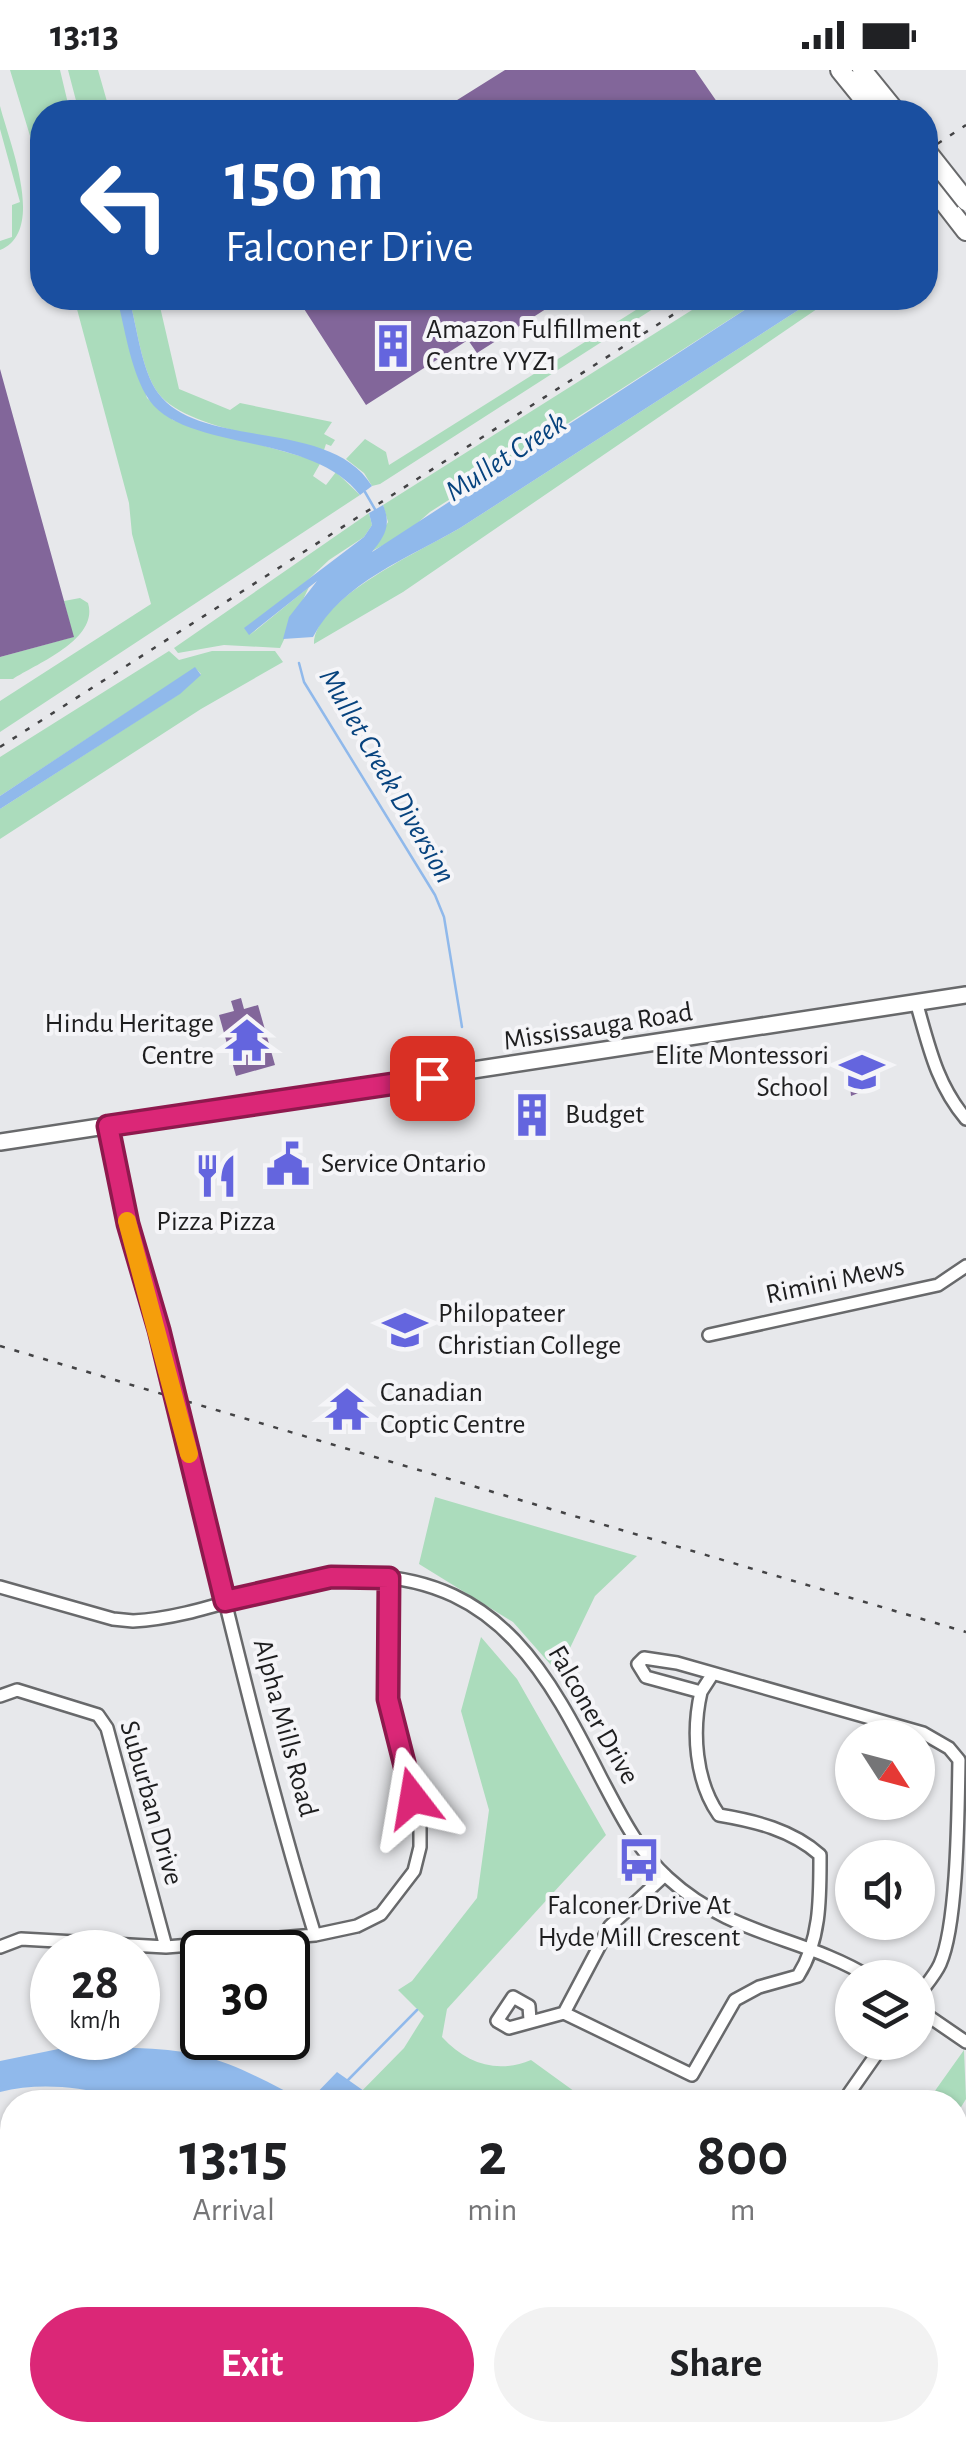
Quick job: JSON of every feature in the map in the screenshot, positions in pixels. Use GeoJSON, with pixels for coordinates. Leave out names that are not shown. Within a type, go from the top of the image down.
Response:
{"type":"FeatureCollection","features":[{"type":"Feature","properties":{"kind":"main road"},"geometry":{"type":"LineString","coordinates":[[840,70],[875,100]]}},
{"type":"Feature","properties":{"kind":"main road"},"geometry":{"type":"LineString","coordinates":[[862,70],[881,100]]}},
{"type":"Feature","properties":{"kind":"main road"},"geometry":{"type":"LineString","coordinates":[[938,165],[966,201]]}},
{"type":"Feature","properties":{"kind":"main road"},"geometry":{"type":"LineString","coordinates":[[938,195],[966,231]]}},
{"type":"Feature","properties":{"kind":"main road","name":"Mississauga Road"},"geometry":{"type":"LineString","coordinates":[[0,1142],[966,995]]}},
{"type":"Feature","properties":{"kind":"street"},"geometry":{"type":"LineString","coordinates":[[917,1005],[936,1074],[966,1119]]}},
{"type":"Feature","properties":{"kind":"street","name":"Alpha Mills Road"},"geometry":{"type":"LineString","coordinates":[[108,1126],[128,1224],[315,1934]]}},
{"type":"Feature","properties":{"kind":"street","name":"Rimini Mews"},"geometry":{"type":"LineString","coordinates":[[709,1335],[938,1284],[966,1266]]}},
{"type":"Feature","properties":{"kind":"street","name":"Falconer Drive"},"geometry":{"type":"LineString","coordinates":[[0,1587],[113,1620],[132,1621],[331,1577],[416,1582],[468,1603],[510,1633],[533,1657],[565,1706],[623,1820],[665,1875],[690,1897],[727,1920],[835,1963]]}},
{"type":"Feature","properties":{"kind":"street"},"geometry":{"type":"LineString","coordinates":[[0,1947],[21,1939],[166,1947],[315,1934],[357,1926],[381,1914],[398,1897],[414,1871],[420,1847],[420,1825],[388,1699],[389,1578]]}},
{"type":"Feature","properties":{"kind":"street"},"geometry":{"type":"LineString","coordinates":[[701,1692],[646,1677],[638,1664],[644,1658],[654,1658],[923,1733],[949,1748],[958,1760],[950,1908],[944,1952],[935,1973]]}},
{"type":"Feature","properties":{"kind":"street"},"geometry":{"type":"LineString","coordinates":[[530,2020],[564,2013],[692,2076],[735,2000],[760,1987],[798,1976],[809,1952],[820,1903],[820,1856],[803,1840],[748,1820],[719,1815],[709,1802],[700,1764],[696,1716],[701,1692],[712,1675]]}},
{"type":"Feature","properties":{"kind":"street","name":"Suburban Drive"},"geometry":{"type":"LineString","coordinates":[[0,1696],[17,1690],[98,1715],[108,1728],[166,1947]]}},
{"type":"Feature","properties":{"kind":"street"},"geometry":{"type":"LineString","coordinates":[[564,2013],[610,1926],[665,1875]]}},
{"type":"Feature","properties":{"kind":"street"},"geometry":{"type":"LineString","coordinates":[[935,2021],[966,2042]]}},
{"type":"Feature","properties":{"kind":"street"},"geometry":{"type":"LineString","coordinates":[[851,2090],[872,2060]]}},
{"type":"Feature","properties":{"kind":"green space"},"geometry":{"type":"Polygon","coordinates":[[[10,70],[60,70],[67,100],[30,100],[30,136],[10,70]]]}},
{"type":"Feature","properties":{"kind":"green space"},"geometry":{"type":"Polygon","coordinates":[[[68,70],[98,70],[107,100],[76,100],[68,70]]]}},
{"type":"Feature","properties":{"kind":"green space"},"geometry":{"type":"Polygon","coordinates":[[[0,106],[16,162],[23,206],[14,240],[0,250],[0,241],[12,237],[12,205],[20,202],[0,129],[0,106]]]}},
{"type":"Feature","properties":{"kind":"green space"},"geometry":{"type":"Polygon","coordinates":[[[77,310],[121,310],[147,398],[173,420],[321,462],[313,476],[326,485],[336,472],[360,495],[0,732],[0,701],[151,604],[132,534],[129,503],[77,310]]]}},
{"type":"Feature","properties":{"kind":"green space"},"geometry":{"type":"Polygon","coordinates":[[[132,310],[161,310],[179,389],[230,410],[240,403],[332,422],[324,434],[335,440],[331,446],[326,444],[324,450],[235,431],[189,415],[158,393],[140,347],[132,310]]]}},
{"type":"Feature","properties":{"kind":"green space"},"geometry":{"type":"Polygon","coordinates":[[[636,310],[651,310],[380,484],[372,486],[364,473],[346,459],[365,439],[386,452],[389,465],[636,310]]]}},
{"type":"Feature","properties":{"kind":"green space"},"geometry":{"type":"Polygon","coordinates":[[[692,310],[744,310],[430,512],[405,534],[370,552],[388,522],[383,505],[692,310]]]}},
{"type":"Feature","properties":{"kind":"green space"},"geometry":{"type":"Polygon","coordinates":[[[798,310],[815,310],[403,592],[314,644],[319,627],[332,609],[351,593],[460,528],[798,310]]]}},
{"type":"Feature","properties":{"kind":"green space"},"geometry":{"type":"Polygon","coordinates":[[[369,513],[372,525],[364,537],[329,560],[250,635],[309,587],[280,648],[224,645],[178,653],[174,648],[369,513]]]}},
{"type":"Feature","properties":{"kind":"green space"},"geometry":{"type":"Polygon","coordinates":[[[80,598],[88,603],[89,616],[76,639],[13,679],[0,679],[0,657],[73,637],[64,601],[80,598]]]}},
{"type":"Feature","properties":{"kind":"green space"},"geometry":{"type":"Polygon","coordinates":[[[169,651],[179,660],[212,651],[275,651],[283,662],[201,709],[0,839],[0,809],[179,694],[201,674],[195,668],[0,796],[0,757],[169,651]]]}},
{"type":"Feature","properties":{"kind":"green space"},"geometry":{"type":"Polygon","coordinates":[[[435,1497],[637,1556],[595,1596],[558,1673],[513,1622],[419,1564],[435,1497]]]}},
{"type":"Feature","properties":{"kind":"green space"},"geometry":{"type":"Polygon","coordinates":[[[481,1637],[517,1679],[606,1835],[447,2009],[442,2037],[462,2054],[483,2064],[506,2066],[531,2060],[572,2090],[363,2090],[404,2048],[424,2016],[398,1990],[412,1981],[477,1898],[489,1810],[461,1711],[481,1637]]]}},
{"type":"Feature","properties":{"kind":"green space"},"geometry":{"type":"Polygon","coordinates":[[[964,2050],[966,2090],[936,2090],[964,2050]]]}},
{"type":"Feature","properties":{"kind":"water"},"geometry":{"type":"Polygon","coordinates":[[[120,310],[132,310],[152,383],[178,411],[204,422],[327,451],[353,465],[372,486],[360,495],[338,474],[310,460],[186,426],[162,413],[146,395],[128,348],[120,310]]]}},
{"type":"Feature","properties":{"kind":"water"},"geometry":{"type":"Polygon","coordinates":[[[745,310],[798,310],[460,528],[378,573],[341,601],[313,637],[283,639],[289,617],[317,581],[249,635],[244,628],[364,537],[372,525],[369,513],[383,505],[387,525],[372,552],[745,310]]]}},
{"type":"Feature","properties":{"kind":"water"},"geometry":{"type":"Polygon","coordinates":[[[195,667],[201,675],[180,694],[0,809],[0,796],[195,667]]]}},
{"type":"Feature","properties":{"kind":"water"},"geometry":{"type":"Polygon","coordinates":[[[160,2050],[180,2052],[180,2060],[216,2060],[284,2090],[27,2087],[0,2090],[0,2061],[30,2055],[30,2060],[160,2060],[160,2050]]]}},
{"type":"Feature","properties":{"kind":"water"},"geometry":{"type":"Polygon","coordinates":[[[337,2072],[363,2090],[320,2090],[337,2072]]]}},
{"type":"Feature","properties":{"kind":"building"},"geometry":{"type":"Polygon","coordinates":[[[505,70],[695,70],[716,100],[457,100],[505,70]]]}},
{"type":"Feature","properties":{"kind":"building","name":"Amazon Fulfillment Centre YYZ1"},"geometry":{"type":"Polygon","coordinates":[[[305,310],[544,310],[477,353],[468,340],[366,405],[305,310]]]}},
{"type":"Feature","properties":{"kind":"building"},"geometry":{"type":"Polygon","coordinates":[[[0,369],[74,637],[0,657],[0,369]]]}},
{"type":"Feature","properties":{"kind":"building","name":"Hindu Heritage Centre"},"geometry":{"type":"Polygon","coordinates":[[[241,998],[244,1009],[258,1005],[275,1065],[236,1076],[219,1015],[234,1011],[231,1001],[241,998]]]}},
{"type":"Feature","properties":{"kind":"building","name":"Elite Montessori School"},"geometry":{"type":"Polygon","coordinates":[[[873,1060],[878,1085],[851,1096],[848,1065],[873,1060]]]}},
{"type":"Feature","properties":{"kind":"waterway"},"geometry":{"type":"LineString","coordinates":[[365,492],[376,511]]}},
{"type":"Feature","properties":{"kind":"waterway","name":"Mullet Creek Diversion"},"geometry":{"type":"LineString","coordinates":[[299,663],[304,682],[435,895],[444,917],[462,1027]]}},
{"type":"Feature","properties":{"kind":"waterway","name":"Mullet Creek Diversion"},"geometry":{"type":"LineString","coordinates":[[348,2080],[417,2010]]}},
{"type":"Feature","properties":{"kind":"railway"},"geometry":{"type":"LineString","coordinates":[[938,143],[966,125]]}},
{"type":"Feature","properties":{"kind":"railway"},"geometry":{"type":"LineString","coordinates":[[0,747],[680,310]]}},
{"type":"Feature","properties":{"kind":"railway"},"geometry":{"type":"LineString","coordinates":[[0,1346],[966,1632]]}},
{"type":"Feature","properties":{"kind":"slow traffic"},"geometry":{"type":"LineString","coordinates":[[127,1221],[189,1454]]}},
{"type":"Feature","properties":{"kind":"place","name":"Amazon Fulfillment Centre YYZ1"},"geometry":{"type":"Point","coordinates":[393,346]}},
{"type":"Feature","properties":{"kind":"place","name":"Hindu Heritage Centre"},"geometry":{"type":"Point","coordinates":[247,1040]}},
{"type":"Feature","properties":{"kind":"place","name":"Elite Montessori School"},"geometry":{"type":"Point","coordinates":[862,1072]}},
{"type":"Feature","properties":{"kind":"place","name":"Budget"},"geometry":{"type":"Point","coordinates":[532,1115]}},
{"type":"Feature","properties":{"kind":"place","name":"Service Ontario"},"geometry":{"type":"Point","coordinates":[288,1164]}},
{"type":"Feature","properties":{"kind":"place","name":"Pizza Pizza"},"geometry":{"type":"Point","coordinates":[216,1176]}},
{"type":"Feature","properties":{"kind":"place","name":"Philopateer Christian College"},"geometry":{"type":"Point","coordinates":[405,1330]}},
{"type":"Feature","properties":{"kind":"place","name":"Canadian Coptic Centre"},"geometry":{"type":"Point","coordinates":[347,1409]}},
{"type":"Feature","properties":{"kind":"place","name":"Falconer Drive At Hyde Mill Crescent"},"geometry":{"type":"Point","coordinates":[639,1860]}},
{"type":"Feature","properties":{"kind":"route"},"geometry":{"type":"LineString","coordinates":[[413,1798],[388,1699],[389,1578],[331,1577],[225,1601],[159,1330],[128,1224],[108,1126],[432,1078]]}},
{"type":"Feature","properties":{"kind":"water label","name":"Mullet Creek"},"geometry":{"type":"Point","coordinates":[506,457]}}]}
